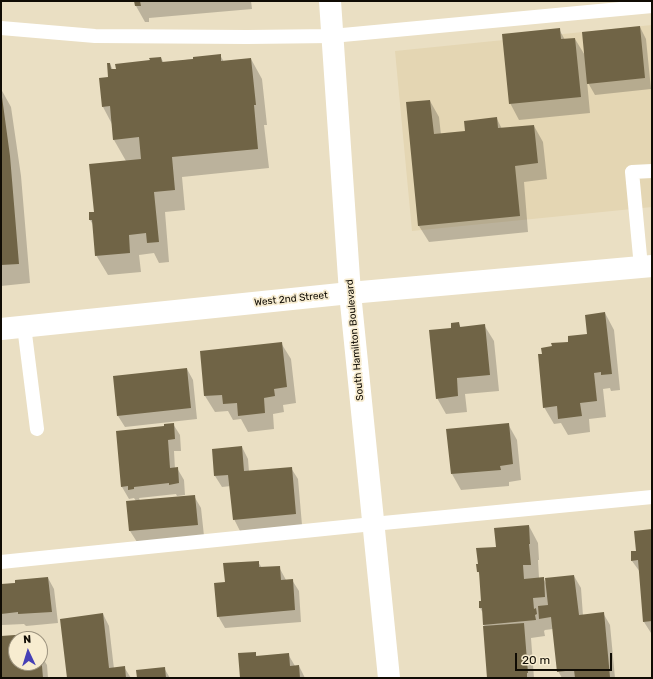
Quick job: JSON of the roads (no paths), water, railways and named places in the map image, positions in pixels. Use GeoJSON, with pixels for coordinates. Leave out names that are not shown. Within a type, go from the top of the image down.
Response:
{"type":"FeatureCollection","features":[{"type":"Feature","properties":{"kind":"street","name":"South Hamilton Boulevard"},"geometry":{"type":"LineString","coordinates":[[330,1],[350,293],[389,678]]}},
{"type":"Feature","properties":{"kind":"street","name":"West 2nd Street"},"geometry":{"type":"LineString","coordinates":[[1,329],[350,293],[646,266]]}},
{"type":"Feature","properties":{"kind":"lane"},"geometry":{"type":"LineString","coordinates":[[1,28],[95,36],[332,36],[652,6]]}},
{"type":"Feature","properties":{"kind":"lane"},"geometry":{"type":"LineString","coordinates":[[646,266],[632,172],[652,170]]}},
{"type":"Feature","properties":{"kind":"lane"},"geometry":{"type":"LineString","coordinates":[[24,326],[37,429]]}},
{"type":"Feature","properties":{"kind":"lane"},"geometry":{"type":"LineString","coordinates":[[1,562],[652,497]]}}]}
